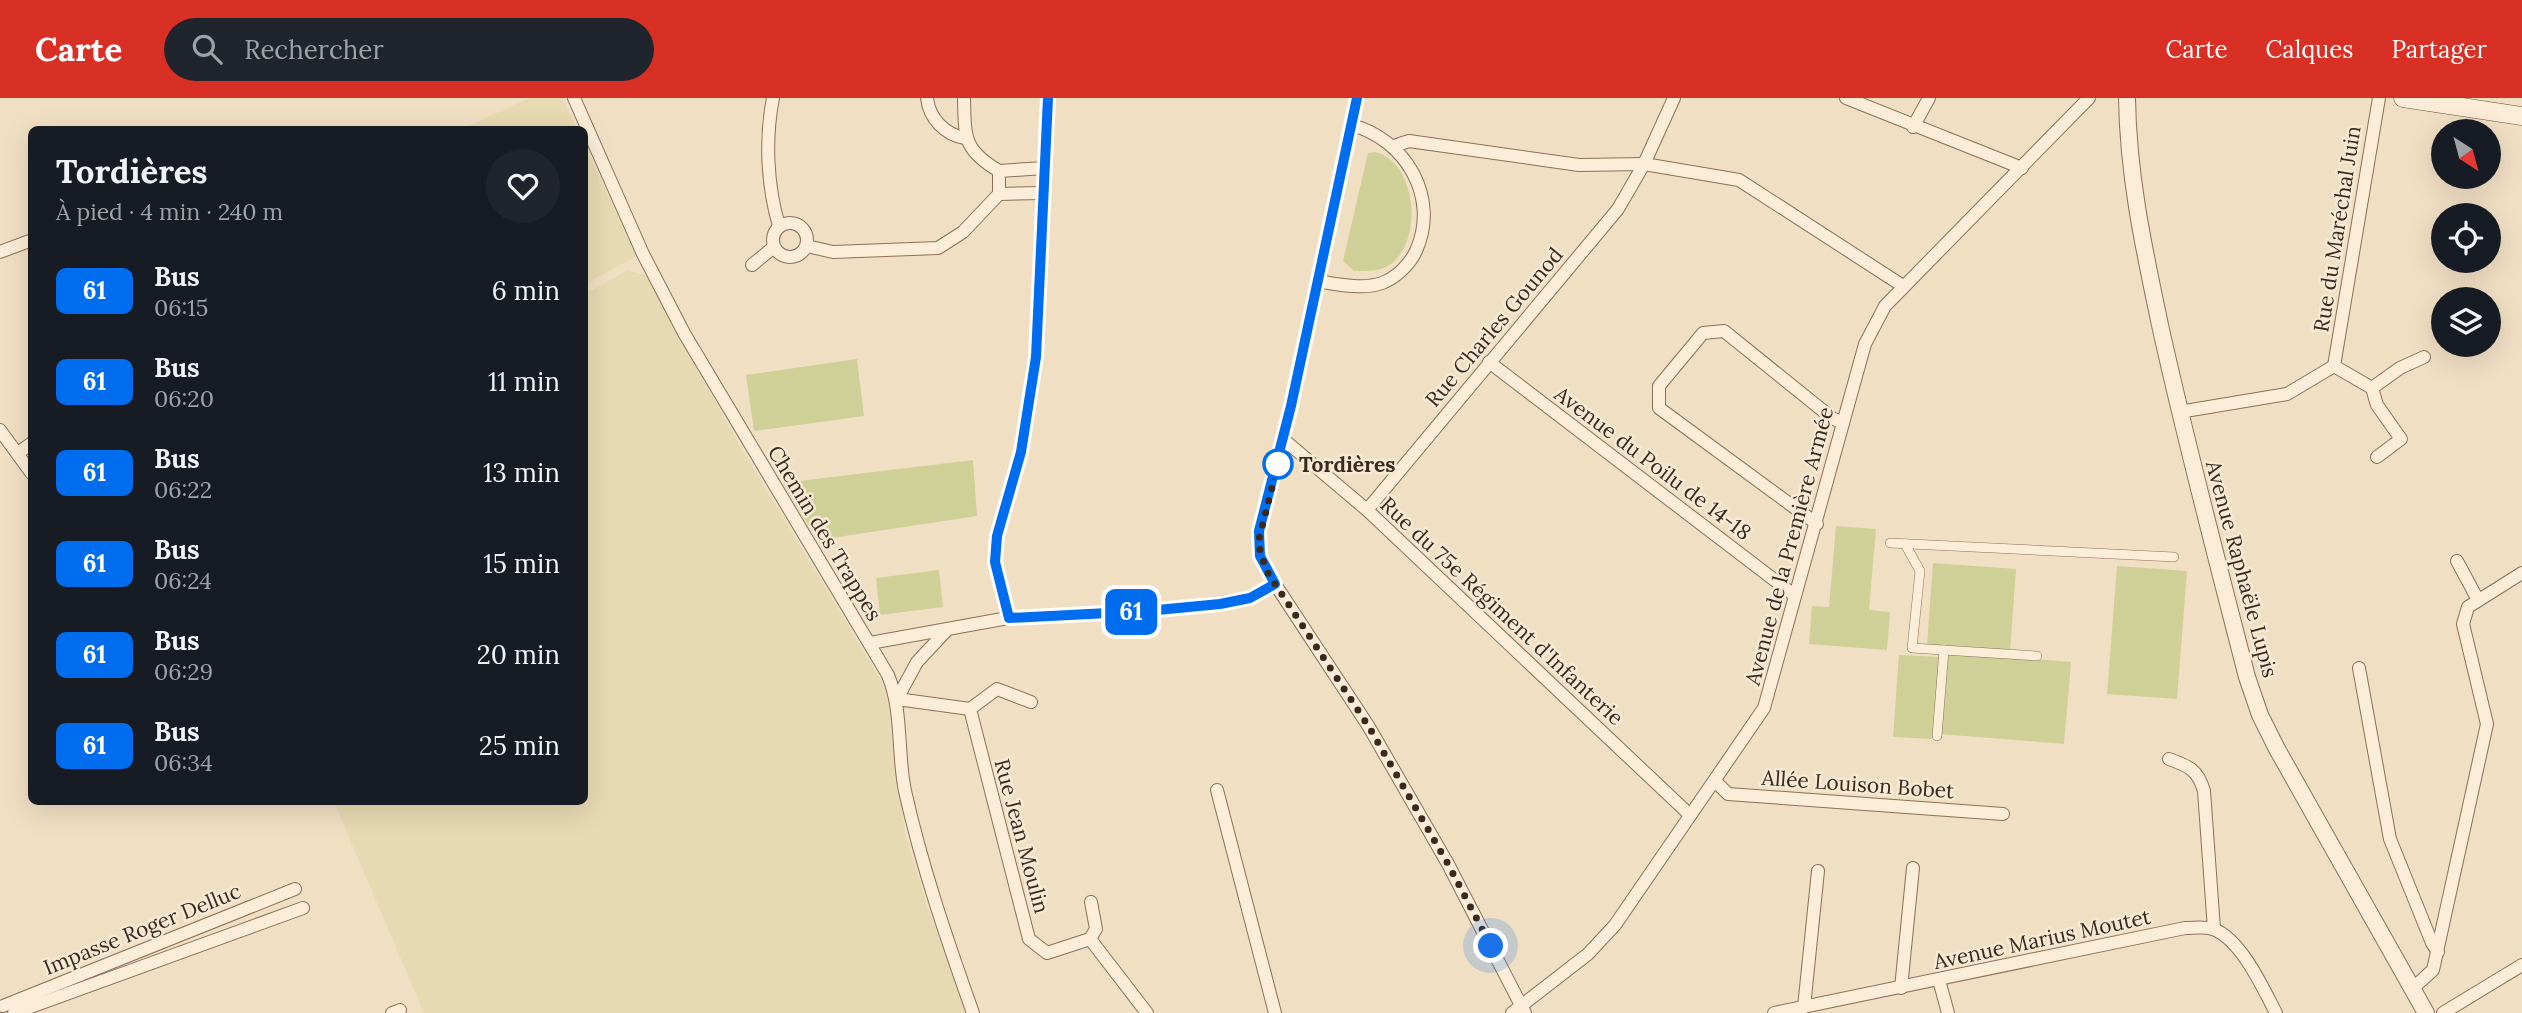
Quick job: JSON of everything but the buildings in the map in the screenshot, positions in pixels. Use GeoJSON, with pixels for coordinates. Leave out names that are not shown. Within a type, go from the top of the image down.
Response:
{"type":"FeatureCollection","features":[{"type":"Feature","properties":{"kind":"main road"},"geometry":{"type":"LineString","coordinates":[[2403,98],[2522,116]]}},
{"type":"Feature","properties":{"kind":"street","name":"Chemin des Trappes"},"geometry":{"type":"LineString","coordinates":[[574,98],[586,126]]}},
{"type":"Feature","properties":{"kind":"street"},"geometry":{"type":"LineString","coordinates":[[773,98],[768,125],[770,176],[779,226],[774,235],[774,247]]}},
{"type":"Feature","properties":{"kind":"street"},"geometry":{"type":"LineString","coordinates":[[927,98],[929,111],[951,136],[965,138]]}},
{"type":"Feature","properties":{"kind":"street"},"geometry":{"type":"LineString","coordinates":[[964,98],[965,138],[979,159],[999,171],[1044,168]]}},
{"type":"Feature","properties":{"kind":"street"},"geometry":{"type":"LineString","coordinates":[[1009,618],[995,562],[997,536],[1021,452],[1036,357],[1048,98]]}},
{"type":"Feature","properties":{"kind":"street"},"geometry":{"type":"LineString","coordinates":[[1357,98],[1283,439],[1259,531],[1260,556],[1275,584],[1369,727],[1448,864],[1520,1010]]}},
{"type":"Feature","properties":{"kind":"street","name":"Rue Charles Gounod"},"geometry":{"type":"LineString","coordinates":[[1367,510],[1618,209],[1644,164],[1674,98]]}},
{"type":"Feature","properties":{"kind":"street"},"geometry":{"type":"LineString","coordinates":[[1846,98],[1913,127],[2022,168]]}},
{"type":"Feature","properties":{"kind":"street"},"geometry":{"type":"LineString","coordinates":[[1913,127],[1929,98]]}},
{"type":"Feature","properties":{"kind":"street","name":"Avenue de la Première Armée"},"geometry":{"type":"LineString","coordinates":[[1520,1010],[1588,954],[1615,925],[1764,708],[1870,331],[1885,306],[2089,98]]}},
{"type":"Feature","properties":{"kind":"street","name":"Avenue Raphaële Lupis"},"geometry":{"type":"LineString","coordinates":[[2127,98],[2129,159],[2137,216],[2179,411],[2247,677],[2260,715],[2426,1013]]}},
{"type":"Feature","properties":{"kind":"street","name":"Rue du Maréchal Juin"},"geometry":{"type":"LineString","coordinates":[[2334,366],[2379,98]]}},
{"type":"Feature","properties":{"kind":"street"},"geometry":{"type":"LineString","coordinates":[[1317,281],[1338,285],[1381,284],[1412,260],[1426,220],[1421,188],[1394,146],[1367,129],[1351,125]]}},
{"type":"Feature","properties":{"kind":"street","name":"Chemin des Trappes"},"geometry":{"type":"LineString","coordinates":[[588,130],[643,254],[684,333],[870,643],[897,699],[902,774],[916,843],[973,1013]]}},
{"type":"Feature","properties":{"kind":"street"},"geometry":{"type":"LineString","coordinates":[[1394,146],[1409,141],[1579,165],[1644,164],[1739,180],[1903,286]]}},
{"type":"Feature","properties":{"kind":"street"},"geometry":{"type":"LineString","coordinates":[[807,246],[833,253],[938,248],[963,232],[999,194],[999,171]]}},
{"type":"Feature","properties":{"kind":"street"},"geometry":{"type":"LineString","coordinates":[[999,194],[1043,193]]}},
{"type":"Feature","properties":{"kind":"street"},"geometry":{"type":"LineString","coordinates":[[774,247],[785,256],[799,255],[807,246],[807,233],[796,223],[779,226]]}},
{"type":"Feature","properties":{"kind":"street"},"geometry":{"type":"LineString","coordinates":[[0,252],[28,242]]}},
{"type":"Feature","properties":{"kind":"street"},"geometry":{"type":"LineString","coordinates":[[752,265],[774,247]]}},
{"type":"Feature","properties":{"kind":"street"},"geometry":{"type":"LineString","coordinates":[[1817,524],[1659,408],[1659,386],[1703,333],[1724,331],[1832,418],[1843,423]]}},
{"type":"Feature","properties":{"kind":"street"},"geometry":{"type":"LineString","coordinates":[[2372,388],[2400,368],[2424,358]]}},
{"type":"Feature","properties":{"kind":"street","name":"Avenue du Poilu de 14-18"},"geometry":{"type":"LineString","coordinates":[[1489,362],[1794,595]]}},
{"type":"Feature","properties":{"kind":"street"},"geometry":{"type":"LineString","coordinates":[[2179,411],[2287,394],[2334,366],[2372,388],[2377,405],[2401,439],[2377,457]]}},
{"type":"Feature","properties":{"kind":"street"},"geometry":{"type":"LineString","coordinates":[[0,430],[28,468]]}},
{"type":"Feature","properties":{"kind":"street","name":"Rue du 75e Régiment d'Infanterie"},"geometry":{"type":"LineString","coordinates":[[1283,439],[1367,510],[1690,815]]}},
{"type":"Feature","properties":{"kind":"street"},"geometry":{"type":"LineString","coordinates":[[18,453],[28,446]]}},
{"type":"Feature","properties":{"kind":"street"},"geometry":{"type":"LineString","coordinates":[[1890,543],[2174,557]]}},
{"type":"Feature","properties":{"kind":"street"},"geometry":{"type":"LineString","coordinates":[[1905,544],[1920,571],[1912,648],[2037,656]]}},
{"type":"Feature","properties":{"kind":"street"},"geometry":{"type":"LineString","coordinates":[[2457,561],[2478,600]]}},
{"type":"Feature","properties":{"kind":"street"},"geometry":{"type":"LineString","coordinates":[[2412,989],[2434,970],[2487,724],[2463,624],[2468,607],[2522,573]]}},
{"type":"Feature","properties":{"kind":"street"},"geometry":{"type":"LineString","coordinates":[[870,643],[1009,618],[1147,611],[1220,604],[1250,598],[1275,584]]}},
{"type":"Feature","properties":{"kind":"street"},"geometry":{"type":"LineString","coordinates":[[948,629],[917,662],[897,699],[970,709],[997,688],[1031,702]]}},
{"type":"Feature","properties":{"kind":"street"},"geometry":{"type":"LineString","coordinates":[[1937,736],[1944,650]]}},
{"type":"Feature","properties":{"kind":"street"},"geometry":{"type":"LineString","coordinates":[[2359,668],[2390,839],[2438,952]]}},
{"type":"Feature","properties":{"kind":"street","name":"Rue Jean Moulin"},"geometry":{"type":"LineString","coordinates":[[970,709],[1029,939],[1047,953],[1090,939]]}},
{"type":"Feature","properties":{"kind":"street"},"geometry":{"type":"LineString","coordinates":[[2169,759],[2192,767],[2200,778],[2204,791],[2214,929],[2249,964],[2276,1013]]}},
{"type":"Feature","properties":{"kind":"street","name":"Allée Louison Bobet"},"geometry":{"type":"LineString","coordinates":[[1715,781],[1728,794],[2003,814]]}},
{"type":"Feature","properties":{"kind":"street"},"geometry":{"type":"LineString","coordinates":[[1217,790],[1275,1013]]}},
{"type":"Feature","properties":{"kind":"street"},"geometry":{"type":"LineString","coordinates":[[1901,988],[1913,868]]}},
{"type":"Feature","properties":{"kind":"street"},"geometry":{"type":"LineString","coordinates":[[1804,1007],[1818,871]]}},
{"type":"Feature","properties":{"kind":"street","name":"Impasse Roger Delluc"},"geometry":{"type":"LineString","coordinates":[[3,1006],[295,889]]}},
{"type":"Feature","properties":{"kind":"street"},"geometry":{"type":"LineString","coordinates":[[1091,902],[1096,929],[1090,939],[1147,1013]]}},
{"type":"Feature","properties":{"kind":"street"},"geometry":{"type":"LineString","coordinates":[[14,1013],[303,908]]}},
{"type":"Feature","properties":{"kind":"street","name":"Avenue Marius Moutet"},"geometry":{"type":"LineString","coordinates":[[1774,1013],[2185,928],[2214,929]]}},
{"type":"Feature","properties":{"kind":"street"},"geometry":{"type":"LineString","coordinates":[[2443,1013],[2522,965]]}},
{"type":"Feature","properties":{"kind":"street"},"geometry":{"type":"LineString","coordinates":[[1939,980],[1948,1013]]}},
{"type":"Feature","properties":{"kind":"shaded area"},"geometry":{"type":"Polygon","coordinates":[[[530,98],[562,98],[576,126],[469,126],[530,98]]]}},
{"type":"Feature","properties":{"kind":"shaded area"},"geometry":{"type":"Polygon","coordinates":[[[588,153],[637,256],[588,282],[588,153]]]}},
{"type":"Feature","properties":{"kind":"shaded area"},"geometry":{"type":"Polygon","coordinates":[[[627,271],[646,275],[741,448],[883,684],[890,710],[905,833],[929,912],[968,1013],[424,1013],[335,805],[588,805],[588,292],[627,271]]]}},
{"type":"Feature","properties":{"kind":"green space"},"geometry":{"type":"Polygon","coordinates":[[[1375,152],[1389,158],[1407,185],[1411,202],[1408,237],[1401,252],[1387,267],[1354,271],[1343,261],[1368,153],[1375,152]]]}},
{"type":"Feature","properties":{"kind":"green space"},"geometry":{"type":"Polygon","coordinates":[[[857,359],[864,416],[754,431],[746,375],[857,359]]]}},
{"type":"Feature","properties":{"kind":"green space"},"geometry":{"type":"Polygon","coordinates":[[[973,460],[977,516],[818,540],[783,483],[973,460]]]}},
{"type":"Feature","properties":{"kind":"green space"},"geometry":{"type":"Polygon","coordinates":[[[1836,526],[1876,529],[1869,610],[1890,612],[1887,650],[1809,644],[1812,606],[1829,607],[1836,526]]]}},
{"type":"Feature","properties":{"kind":"green space"},"geometry":{"type":"Polygon","coordinates":[[[1933,563],[2016,569],[2010,652],[1927,646],[1933,563]]]}},
{"type":"Feature","properties":{"kind":"green space"},"geometry":{"type":"Polygon","coordinates":[[[2117,566],[2187,571],[2177,699],[2107,694],[2117,566]]]}},
{"type":"Feature","properties":{"kind":"green space"},"geometry":{"type":"Polygon","coordinates":[[[939,570],[943,607],[880,615],[876,578],[939,570]]]}},
{"type":"Feature","properties":{"kind":"green space"},"geometry":{"type":"Polygon","coordinates":[[[1947,652],[2071,662],[2064,744],[1940,734],[1947,652]]]}},
{"type":"Feature","properties":{"kind":"green space"},"geometry":{"type":"Polygon","coordinates":[[[1899,655],[1941,657],[1932,739],[1893,737],[1899,655]]]}},
{"type":"Feature","properties":{"kind":"bus line","name":"61"},"geometry":{"type":"LineString","coordinates":[[1048,98],[1036,357],[1021,452],[997,536],[995,562],[1009,618],[1147,611],[1220,604],[1250,598],[1275,584],[1260,556],[1259,531],[1278,464],[1357,98]]}},
{"type":"Feature","properties":{"kind":"place","name":"Tordières"},"geometry":{"type":"Point","coordinates":[1278,464]}},
{"type":"Feature","properties":{"kind":"route"},"geometry":{"type":"LineString","coordinates":[[1278,464],[1259,531],[1260,556],[1266,570],[1369,727],[1448,864],[1491,946]]}}]}
